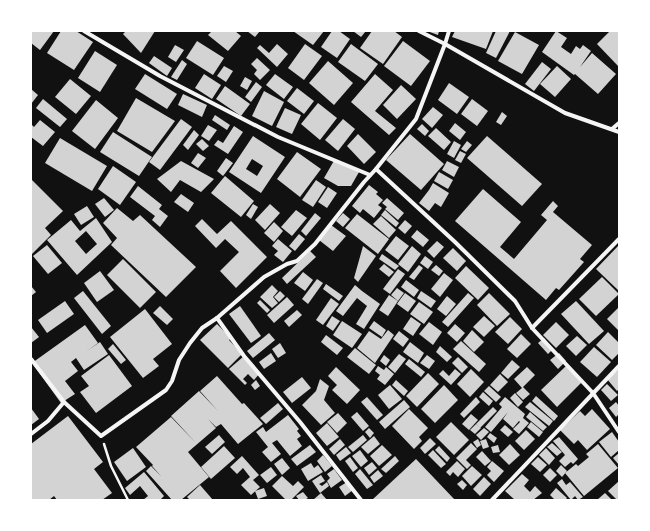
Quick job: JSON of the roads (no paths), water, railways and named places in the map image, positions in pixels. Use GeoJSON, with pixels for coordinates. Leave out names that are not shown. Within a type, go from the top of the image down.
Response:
{"type":"FeatureCollection","features":[{"type":"Feature","properties":{"kind":"street"},"geometry":{"type":"LineString","coordinates":[[84,31],[160,76],[278,137],[370,175]]}},
{"type":"Feature","properties":{"kind":"street"},"geometry":{"type":"LineString","coordinates":[[419,31],[445,44],[565,113],[619,132]]}},
{"type":"Feature","properties":{"kind":"street"},"geometry":{"type":"LineString","coordinates":[[31,358],[64,402],[101,436],[166,390],[172,381],[179,360],[202,328],[217,318],[264,277],[287,264],[297,261],[315,244],[416,119],[449,31]]}},
{"type":"Feature","properties":{"kind":"street"},"geometry":{"type":"LineString","coordinates":[[612,129],[619,123]]}},
{"type":"Feature","properties":{"kind":"street"},"geometry":{"type":"LineString","coordinates":[[376,169],[456,242],[515,301],[532,328],[593,393],[619,432]]}},
{"type":"Feature","properties":{"kind":"street"},"geometry":{"type":"LineString","coordinates":[[532,328],[619,239]]}},
{"type":"Feature","properties":{"kind":"street"},"geometry":{"type":"LineString","coordinates":[[217,318],[244,356],[300,422],[361,500]]}},
{"type":"Feature","properties":{"kind":"street"},"geometry":{"type":"LineString","coordinates":[[492,500],[619,366]]}},
{"type":"Feature","properties":{"kind":"street"},"geometry":{"type":"LineString","coordinates":[[31,434],[48,421],[64,402]]}}]}
